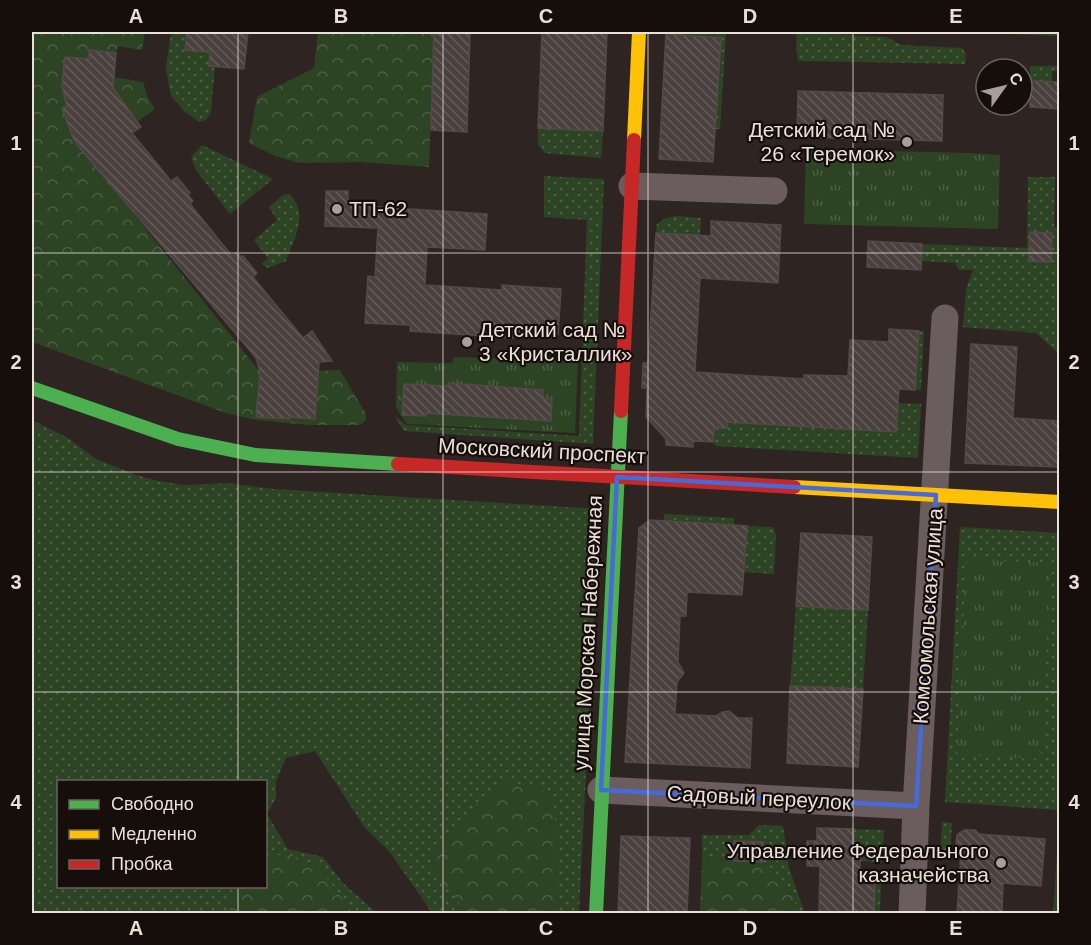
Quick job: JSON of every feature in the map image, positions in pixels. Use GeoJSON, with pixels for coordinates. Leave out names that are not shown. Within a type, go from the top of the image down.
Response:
{"type":"FeatureCollection","features":[{"type":"Feature","properties":{"kind":"street","name":"улица Морская Набережная"},"geometry":{"type":"LineString","coordinates":[[596,914],[639,32]]}},
{"type":"Feature","properties":{"kind":"street"},"geometry":{"type":"LineString","coordinates":[[632,186],[774,191]]}},
{"type":"Feature","properties":{"kind":"street","name":"Комсомольская улица"},"geometry":{"type":"LineString","coordinates":[[912,914],[916,806],[945,318]]}},
{"type":"Feature","properties":{"kind":"street","name":"Московский проспект"},"geometry":{"type":"LineString","coordinates":[[32,388],[178,439],[255,455],[1059,502]]}},
{"type":"Feature","properties":{"kind":"street","name":"Садовый переулок"},"geometry":{"type":"LineString","coordinates":[[601,790],[916,806]]}},
{"type":"Feature","properties":{"kind":"highlighted area"},"geometry":{"type":"Polygon","coordinates":[[[617,477],[936,495],[916,806],[601,790],[617,477]]]}},
{"type":"Feature","properties":{"kind":"green space"},"geometry":{"type":"Polygon","coordinates":[[[32,32],[145,32],[142,50],[118,46],[116,53],[90,50],[89,59],[67,107],[63,109],[73,138],[260,372],[256,417],[290,419],[318,371],[340,370],[366,414],[363,423],[359,425],[310,425],[256,420],[226,413],[32,342],[32,32]]]}},
{"type":"Feature","properties":{"kind":"green space"},"geometry":{"type":"Polygon","coordinates":[[[171,32],[187,32],[185,50],[210,52],[215,66],[211,112],[206,120],[199,122],[184,111],[171,96],[166,68],[171,32]]]}},
{"type":"Feature","properties":{"kind":"green space"},"geometry":{"type":"Polygon","coordinates":[[[318,32],[434,32],[429,167],[360,162],[300,163],[275,156],[249,143],[257,97],[314,68],[318,32]]]}},
{"type":"Feature","properties":{"kind":"green space"},"geometry":{"type":"Polygon","coordinates":[[[666,32],[726,32],[720,129],[715,129],[721,38],[666,34],[666,32]]]}},
{"type":"Feature","properties":{"kind":"green space"},"geometry":{"type":"Polygon","coordinates":[[[797,32],[886,37],[902,45],[962,48],[966,54],[965,64],[798,61],[797,32]]]}},
{"type":"Feature","properties":{"kind":"green space"},"geometry":{"type":"Polygon","coordinates":[[[1008,32],[1059,32],[1059,36],[1008,34],[1008,32]]]}},
{"type":"Feature","properties":{"kind":"green space"},"geometry":{"type":"Polygon","coordinates":[[[1034,66],[1059,66],[1059,71],[1052,71],[1052,82],[1034,81],[1034,66]]]}},
{"type":"Feature","properties":{"kind":"green space"},"geometry":{"type":"Polygon","coordinates":[[[114,77],[143,82],[148,98],[155,109],[137,122],[111,103],[114,77]]]}},
{"type":"Feature","properties":{"kind":"green space"},"geometry":{"type":"Polygon","coordinates":[[[538,128],[603,131],[601,158],[545,153],[538,145],[538,128]]]}},
{"type":"Feature","properties":{"kind":"green space"},"geometry":{"type":"Polygon","coordinates":[[[202,145],[273,179],[230,214],[196,170],[191,157],[202,145]]]}},
{"type":"Feature","properties":{"kind":"green space"},"geometry":{"type":"Polygon","coordinates":[[[806,149],[1000,155],[998,229],[804,224],[806,149]]]}},
{"type":"Feature","properties":{"kind":"green space"},"geometry":{"type":"Polygon","coordinates":[[[544,176],[604,179],[593,444],[404,431],[394,415],[406,425],[579,436],[587,220],[544,217],[544,176]]]}},
{"type":"Feature","properties":{"kind":"green space"},"geometry":{"type":"Polygon","coordinates":[[[1028,177],[1055,177],[1054,227],[1060,228],[1059,354],[1036,333],[963,327],[966,289],[973,270],[959,270],[955,263],[922,261],[922,244],[1027,248],[1028,177]]]}},
{"type":"Feature","properties":{"kind":"green space"},"geometry":{"type":"Polygon","coordinates":[[[289,194],[299,209],[296,235],[286,261],[268,268],[262,264],[268,258],[254,240],[277,220],[269,207],[283,195],[289,194]]]}},
{"type":"Feature","properties":{"kind":"green space"},"geometry":{"type":"Polygon","coordinates":[[[675,216],[701,218],[700,236],[656,233],[657,224],[675,216]]]}},
{"type":"Feature","properties":{"kind":"green space"},"geometry":{"type":"Polygon","coordinates":[[[919,331],[924,331],[921,390],[915,390],[919,331]]]}},
{"type":"Feature","properties":{"kind":"green space"},"geometry":{"type":"Polygon","coordinates":[[[454,357],[578,361],[575,433],[407,424],[396,408],[397,362],[452,363],[454,357]]]}},
{"type":"Feature","properties":{"kind":"green space"},"geometry":{"type":"Polygon","coordinates":[[[898,403],[921,404],[918,458],[716,446],[713,442],[714,428],[727,428],[727,422],[896,432],[898,403]]]}},
{"type":"Feature","properties":{"kind":"green space"},"geometry":{"type":"Polygon","coordinates":[[[32,420],[68,438],[96,459],[158,481],[185,485],[227,483],[273,489],[599,509],[579,913],[432,913],[389,851],[365,828],[315,751],[286,758],[276,781],[276,798],[267,814],[288,849],[323,857],[344,884],[377,913],[32,913],[32,420]]]}},
{"type":"Feature","properties":{"kind":"green space"},"geometry":{"type":"Polygon","coordinates":[[[664,514],[734,518],[734,525],[664,521],[664,514]]]}},
{"type":"Feature","properties":{"kind":"green space"},"geometry":{"type":"Polygon","coordinates":[[[747,526],[773,527],[776,535],[774,574],[744,572],[747,526]]]}},
{"type":"Feature","properties":{"kind":"green space"},"geometry":{"type":"Polygon","coordinates":[[[960,527],[1059,533],[1059,810],[945,802],[960,527]]]}},
{"type":"Feature","properties":{"kind":"green space"},"geometry":{"type":"Polygon","coordinates":[[[966,559],[1051,563],[1041,759],[957,755],[966,559]]]}},
{"type":"Feature","properties":{"kind":"green space"},"geometry":{"type":"Polygon","coordinates":[[[796,606],[868,610],[863,689],[790,686],[796,606]]]}},
{"type":"Feature","properties":{"kind":"green space"},"geometry":{"type":"Polygon","coordinates":[[[507,782],[539,787],[552,800],[558,834],[556,913],[466,913],[435,871],[429,855],[481,800],[507,782]]]}},
{"type":"Feature","properties":{"kind":"green space"},"geometry":{"type":"Polygon","coordinates":[[[942,822],[952,823],[950,858],[940,858],[942,822]]]}},
{"type":"Feature","properties":{"kind":"green space"},"geometry":{"type":"Polygon","coordinates":[[[759,825],[783,826],[789,868],[804,911],[819,913],[798,913],[794,899],[774,871],[763,862],[763,842],[735,841],[734,861],[702,860],[702,835],[749,835],[759,825]]]}},
{"type":"Feature","properties":{"kind":"green space"},"geometry":{"type":"Polygon","coordinates":[[[854,829],[884,830],[882,862],[860,861],[860,845],[854,844],[854,829]]]}},
{"type":"Feature","properties":{"kind":"green space"},"geometry":{"type":"Polygon","coordinates":[[[1058,840],[1060,841],[1059,913],[1053,913],[1058,840]]]}},
{"type":"Feature","properties":{"kind":"green space"},"geometry":{"type":"Polygon","coordinates":[[[286,853],[318,866],[353,913],[229,913],[230,901],[238,888],[267,888],[267,859],[286,853]]]}},
{"type":"Feature","properties":{"kind":"green space"},"geometry":{"type":"Polygon","coordinates":[[[702,860],[763,862],[774,871],[794,899],[798,913],[700,913],[702,860]]]}},
{"type":"Feature","properties":{"kind":"green space"},"geometry":{"type":"Polygon","coordinates":[[[875,878],[881,878],[880,913],[874,913],[875,878]]]}},
{"type":"Feature","properties":{"kind":"building"},"geometry":{"type":"Polygon","coordinates":[[[187,32],[248,32],[244,69],[209,66],[210,52],[185,50],[187,32]]]}},
{"type":"Feature","properties":{"kind":"building"},"geometry":{"type":"Polygon","coordinates":[[[434,32],[470,32],[467,132],[431,130],[434,32]]]}},
{"type":"Feature","properties":{"kind":"building"},"geometry":{"type":"Polygon","coordinates":[[[542,32],[607,32],[603,131],[538,128],[542,32]]]}},
{"type":"Feature","properties":{"kind":"building"},"geometry":{"type":"Polygon","coordinates":[[[666,34],[721,38],[713,162],[659,159],[666,34]]]}},
{"type":"Feature","properties":{"kind":"building"},"geometry":{"type":"Polygon","coordinates":[[[89,50],[116,53],[113,88],[141,127],[132,133],[171,181],[177,177],[190,193],[188,195],[193,201],[190,204],[232,256],[237,252],[241,257],[243,256],[257,273],[253,277],[303,338],[312,331],[332,361],[319,362],[315,419],[256,417],[260,372],[256,358],[73,138],[62,108],[67,107],[62,86],[65,57],[89,59],[89,50]]]}},
{"type":"Feature","properties":{"kind":"building"},"geometry":{"type":"Polygon","coordinates":[[[1034,81],[1059,82],[1059,109],[1034,107],[1034,81]]]}},
{"type":"Feature","properties":{"kind":"building"},"geometry":{"type":"Polygon","coordinates":[[[798,91],[943,95],[942,141],[797,137],[798,91]]]}},
{"type":"Feature","properties":{"kind":"building"},"geometry":{"type":"Polygon","coordinates":[[[326,191],[348,191],[348,205],[487,214],[485,250],[427,247],[425,285],[502,290],[502,285],[561,289],[558,335],[513,332],[513,338],[410,331],[410,325],[365,323],[368,276],[375,277],[378,228],[325,226],[326,191]]]}},
{"type":"Feature","properties":{"kind":"building"},"geometry":{"type":"Polygon","coordinates":[[[711,221],[781,225],[778,283],[700,278],[695,372],[804,379],[804,375],[848,376],[850,340],[889,342],[889,329],[919,331],[915,390],[899,389],[896,432],[727,422],[727,428],[714,428],[713,442],[693,441],[693,447],[666,445],[666,439],[646,417],[647,388],[642,388],[643,363],[648,363],[656,233],[711,236],[711,221]]]}},
{"type":"Feature","properties":{"kind":"building"},"geometry":{"type":"Polygon","coordinates":[[[1030,232],[1052,233],[1051,262],[1029,261],[1030,232]]]}},
{"type":"Feature","properties":{"kind":"building"},"geometry":{"type":"Polygon","coordinates":[[[868,241],[922,244],[921,270],[867,267],[868,241]]]}},
{"type":"Feature","properties":{"kind":"building"},"geometry":{"type":"Polygon","coordinates":[[[971,344],[1017,347],[1013,418],[1059,421],[1059,467],[965,463],[971,344]]]}},
{"type":"Feature","properties":{"kind":"building"},"geometry":{"type":"Polygon","coordinates":[[[448,383],[543,390],[542,399],[552,399],[551,421],[426,413],[426,416],[402,415],[404,384],[448,386],[448,383]]]}},
{"type":"Feature","properties":{"kind":"building"},"geometry":{"type":"Polygon","coordinates":[[[650,520],[747,526],[742,595],[687,592],[686,616],[680,616],[678,662],[684,673],[677,682],[675,714],[716,716],[729,711],[738,718],[752,718],[750,768],[625,762],[639,528],[650,520]]]}},
{"type":"Feature","properties":{"kind":"building"},"geometry":{"type":"Polygon","coordinates":[[[801,533],[872,537],[868,610],[796,606],[801,533]]]}},
{"type":"Feature","properties":{"kind":"building"},"geometry":{"type":"Polygon","coordinates":[[[790,686],[863,689],[858,767],[787,763],[790,686]]]}},
{"type":"Feature","properties":{"kind":"building"},"geometry":{"type":"Polygon","coordinates":[[[817,828],[854,829],[854,844],[860,845],[860,877],[875,878],[874,914],[819,914],[820,866],[807,866],[807,841],[817,841],[817,828]]]}},
{"type":"Feature","properties":{"kind":"building","name":"Управление Федерального казначейства"},"geometry":{"type":"Polygon","coordinates":[[[964,830],[975,830],[979,834],[1045,839],[1041,886],[1003,883],[1002,914],[957,914],[961,851],[956,847],[957,835],[964,830]]]}},
{"type":"Feature","properties":{"kind":"building"},"geometry":{"type":"Polygon","coordinates":[[[621,836],[690,838],[687,914],[618,914],[621,836]]]}},
{"type":"Feature","properties":{"kind":"building"},"geometry":{"type":"Polygon","coordinates":[[[734,841],[763,842],[763,862],[734,861],[734,841]]]}},
{"type":"Feature","properties":{"kind":"traffic: fast"},"geometry":{"type":"LineString","coordinates":[[32,388],[178,439],[255,455],[398,464]]}},
{"type":"Feature","properties":{"kind":"traffic: fast"},"geometry":{"type":"LineString","coordinates":[[596,914],[621,411]]}},
{"type":"Feature","properties":{"kind":"traffic: slow"},"geometry":{"type":"LineString","coordinates":[[634,140],[639,32]]}},
{"type":"Feature","properties":{"kind":"traffic: slow"},"geometry":{"type":"LineString","coordinates":[[794,487],[1060,502]]}},
{"type":"Feature","properties":{"kind":"traffic: jam"},"geometry":{"type":"LineString","coordinates":[[621,411],[634,140]]}},
{"type":"Feature","properties":{"kind":"traffic: jam"},"geometry":{"type":"LineString","coordinates":[[398,464],[794,487]]}},
{"type":"Feature","properties":{"kind":"place","name":"Детский сад № 26 «Теремок»"},"geometry":{"type":"Point","coordinates":[907,142]}},
{"type":"Feature","properties":{"kind":"place","name":"ТП-62"},"geometry":{"type":"Point","coordinates":[337,209]}},
{"type":"Feature","properties":{"kind":"place","name":"Детский сад № 3 «Кристаллик»"},"geometry":{"type":"Point","coordinates":[467,342]}},
{"type":"Feature","properties":{"kind":"place","name":"Управление Федерального казначейства"},"geometry":{"type":"Point","coordinates":[1001,863]}}]}
